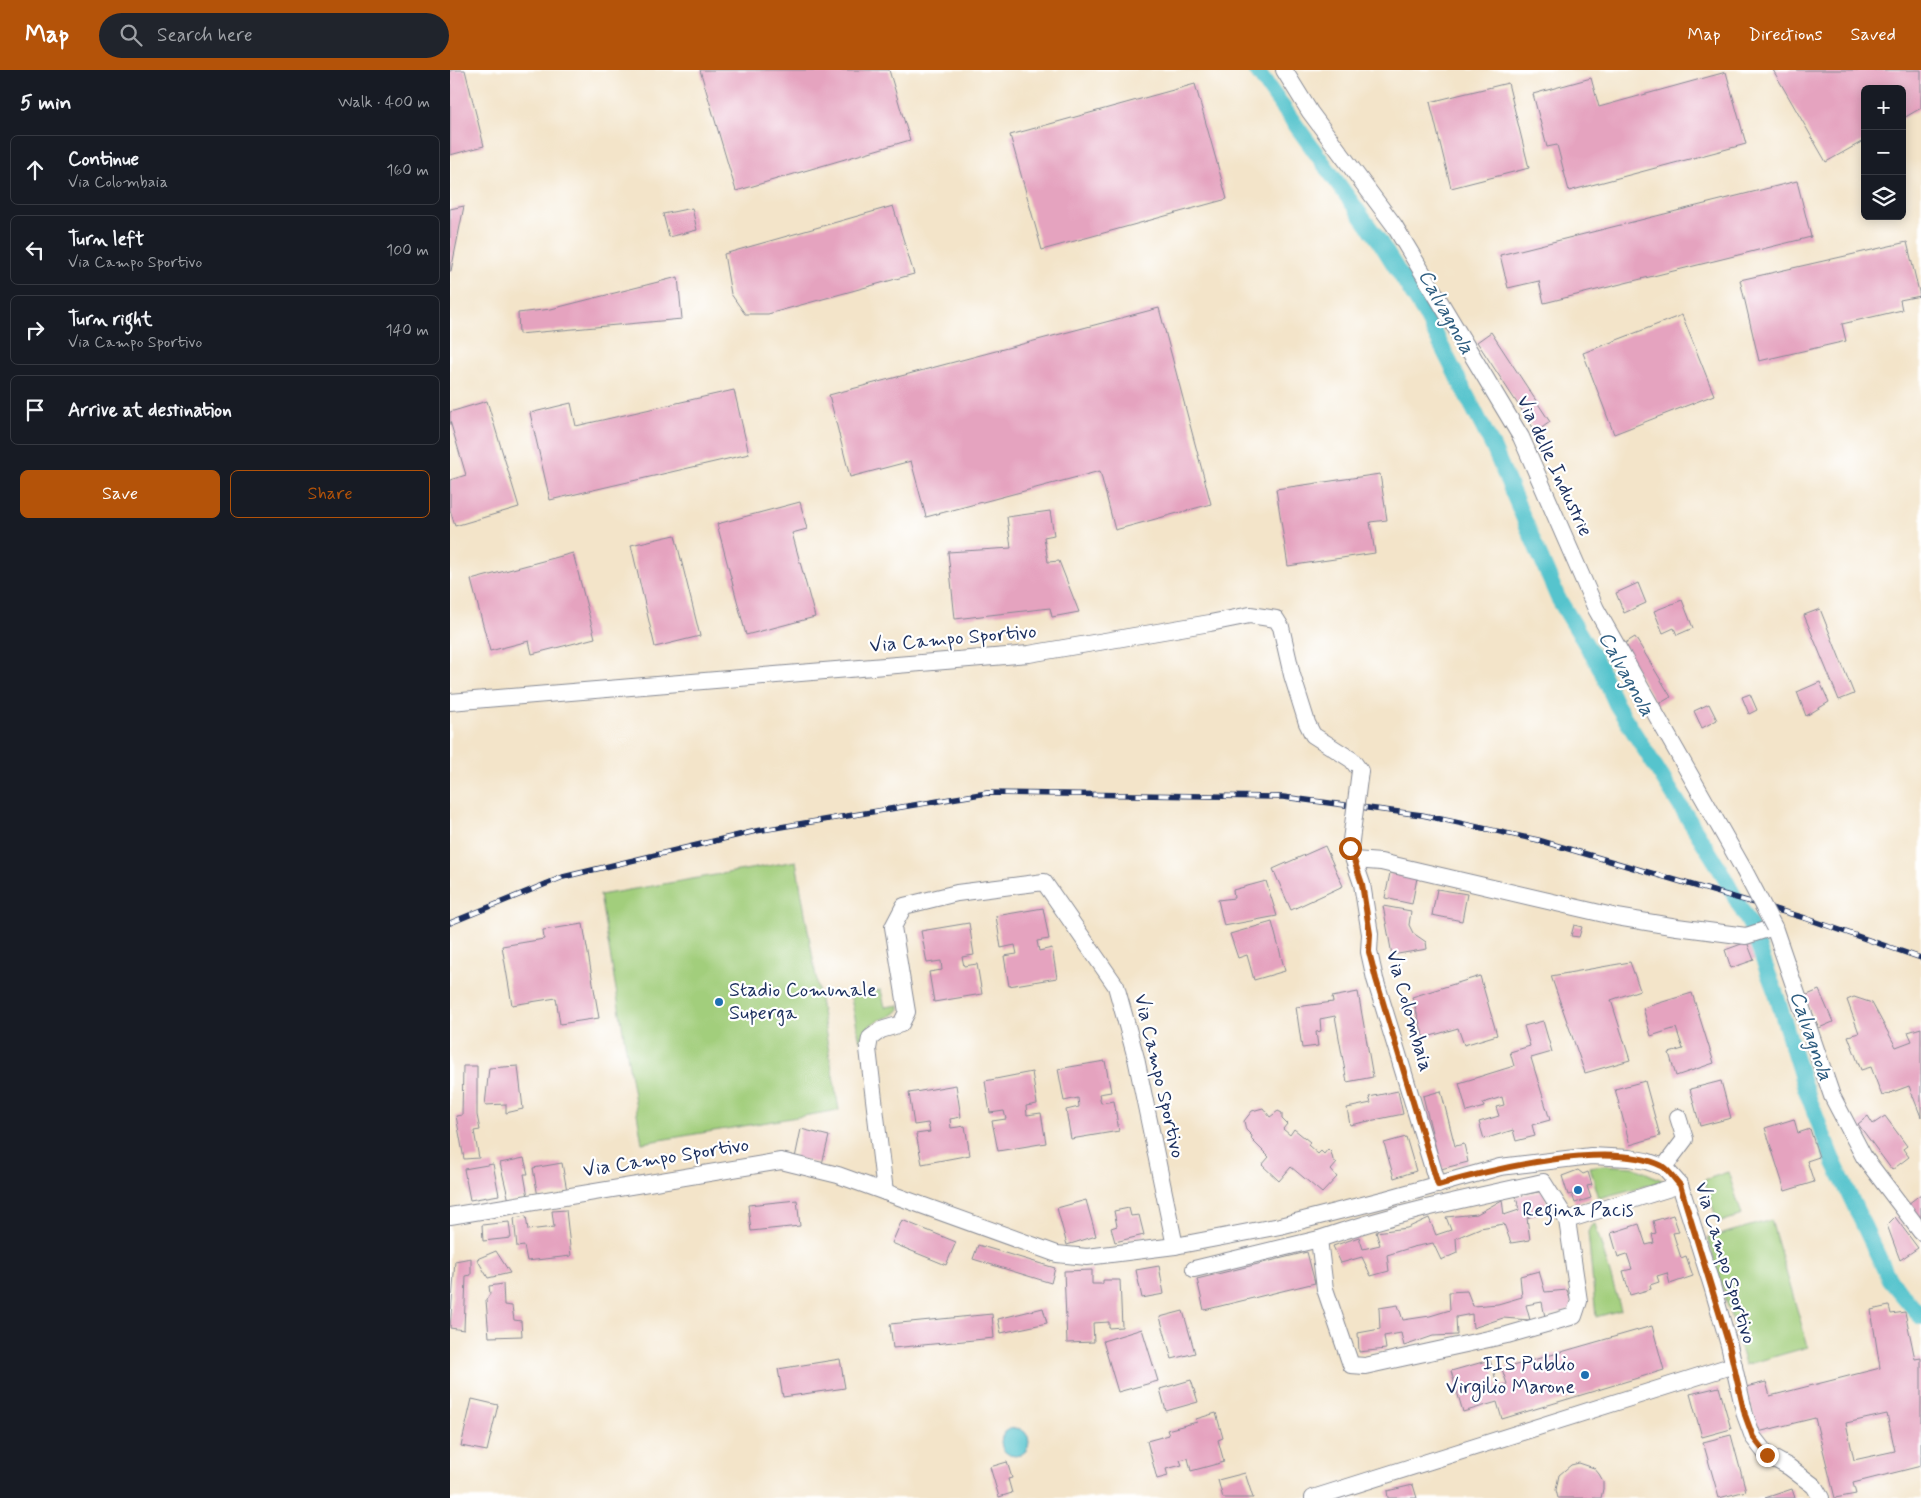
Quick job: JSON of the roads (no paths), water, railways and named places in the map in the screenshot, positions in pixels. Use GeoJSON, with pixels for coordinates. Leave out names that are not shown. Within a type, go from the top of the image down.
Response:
{"type":"FeatureCollection","features":[{"type":"Feature","properties":{"kind":"street","name":"Via delle Industrie"},"geometry":{"type":"LineString","coordinates":[[1284,70],[1310,112],[1394,225],[1522,436],[1596,609],[1744,870],[1760,932],[1832,1096],[1864,1157],[1921,1232]]}},
{"type":"Feature","properties":{"kind":"street","name":"Via Campo Sportivo"},"geometry":{"type":"LineString","coordinates":[[450,702],[1029,654],[1210,624],[1250,615],[1265,616],[1276,618],[1281,628],[1292,675],[1307,723],[1314,735],[1352,760],[1360,771],[1352,854]]}},
{"type":"Feature","properties":{"kind":"street"},"geometry":{"type":"LineString","coordinates":[[1352,854],[1617,917],[1677,927],[1760,932]]}},
{"type":"Feature","properties":{"kind":"street","name":"Via Colombaia"},"geometry":{"type":"LineString","coordinates":[[1352,854],[1362,884],[1370,934],[1369,952],[1376,979],[1438,1185]]}},
{"type":"Feature","properties":{"kind":"street","name":"Via Campo Sportivo"},"geometry":{"type":"LineString","coordinates":[[885,1192],[868,1049],[870,1038],[881,1030],[901,1024],[907,1012],[894,926],[904,906],[956,893],[1044,882],[1116,986],[1136,1058],[1175,1246]]}},
{"type":"Feature","properties":{"kind":"street"},"geometry":{"type":"LineString","coordinates":[[1664,1167],[1685,1139],[1678,1116]]}},
{"type":"Feature","properties":{"kind":"street","name":"Via Campo Sportivo"},"geometry":{"type":"LineString","coordinates":[[450,1216],[781,1161],[838,1176],[1057,1254],[1087,1257],[1175,1246],[1280,1226],[1500,1168],[1591,1156],[1646,1161],[1664,1167],[1680,1185],[1712,1286],[1734,1365],[1745,1415],[1753,1437],[1767,1455],[1789,1467],[1814,1486],[1821,1498]]}},
{"type":"Feature","properties":{"kind":"street"},"geometry":{"type":"LineString","coordinates":[[1194,1269],[1319,1239],[1344,1230],[1418,1211],[1543,1182],[1567,1220],[1579,1301],[1574,1316],[1507,1335],[1365,1366],[1351,1365],[1325,1289],[1319,1239]]}},
{"type":"Feature","properties":{"kind":"street"},"geometry":{"type":"LineString","coordinates":[[1567,1220],[1680,1185]]}},
{"type":"Feature","properties":{"kind":"street"},"geometry":{"type":"LineString","coordinates":[[1313,1498],[1734,1365]]}},
{"type":"Feature","properties":{"kind":"water"},"geometry":{"type":"Polygon","coordinates":[[[1015,1428],[1025,1432],[1029,1442],[1025,1452],[1015,1456],[1005,1452],[1001,1442],[1005,1432],[1015,1428]]]}},
{"type":"Feature","properties":{"kind":"waterway","name":"Calvagnola"},"geometry":{"type":"LineString","coordinates":[[1256,70],[1378,239],[1425,314],[1493,447],[1558,598],[1599,666],[1616,704],[1718,866],[1750,925],[1776,994],[1804,1085],[1832,1158],[1889,1279],[1921,1317]]}},
{"type":"Feature","properties":{"kind":"railway"},"geometry":{"type":"LineString","coordinates":[[450,923],[563,877],[756,831],[987,793],[1283,797],[1422,815],[1538,840],[1805,918],[1921,958]]}},
{"type":"Feature","properties":{"kind":"place","name":"Stadio Comunale Superga"},"geometry":{"type":"Point","coordinates":[719,1002]}},
{"type":"Feature","properties":{"kind":"place","name":"Regina Pacis"},"geometry":{"type":"Point","coordinates":[1578,1190]}},
{"type":"Feature","properties":{"kind":"place","name":"IIS Publio Virgilio Marone"},"geometry":{"type":"Point","coordinates":[1585,1375]}}]}
